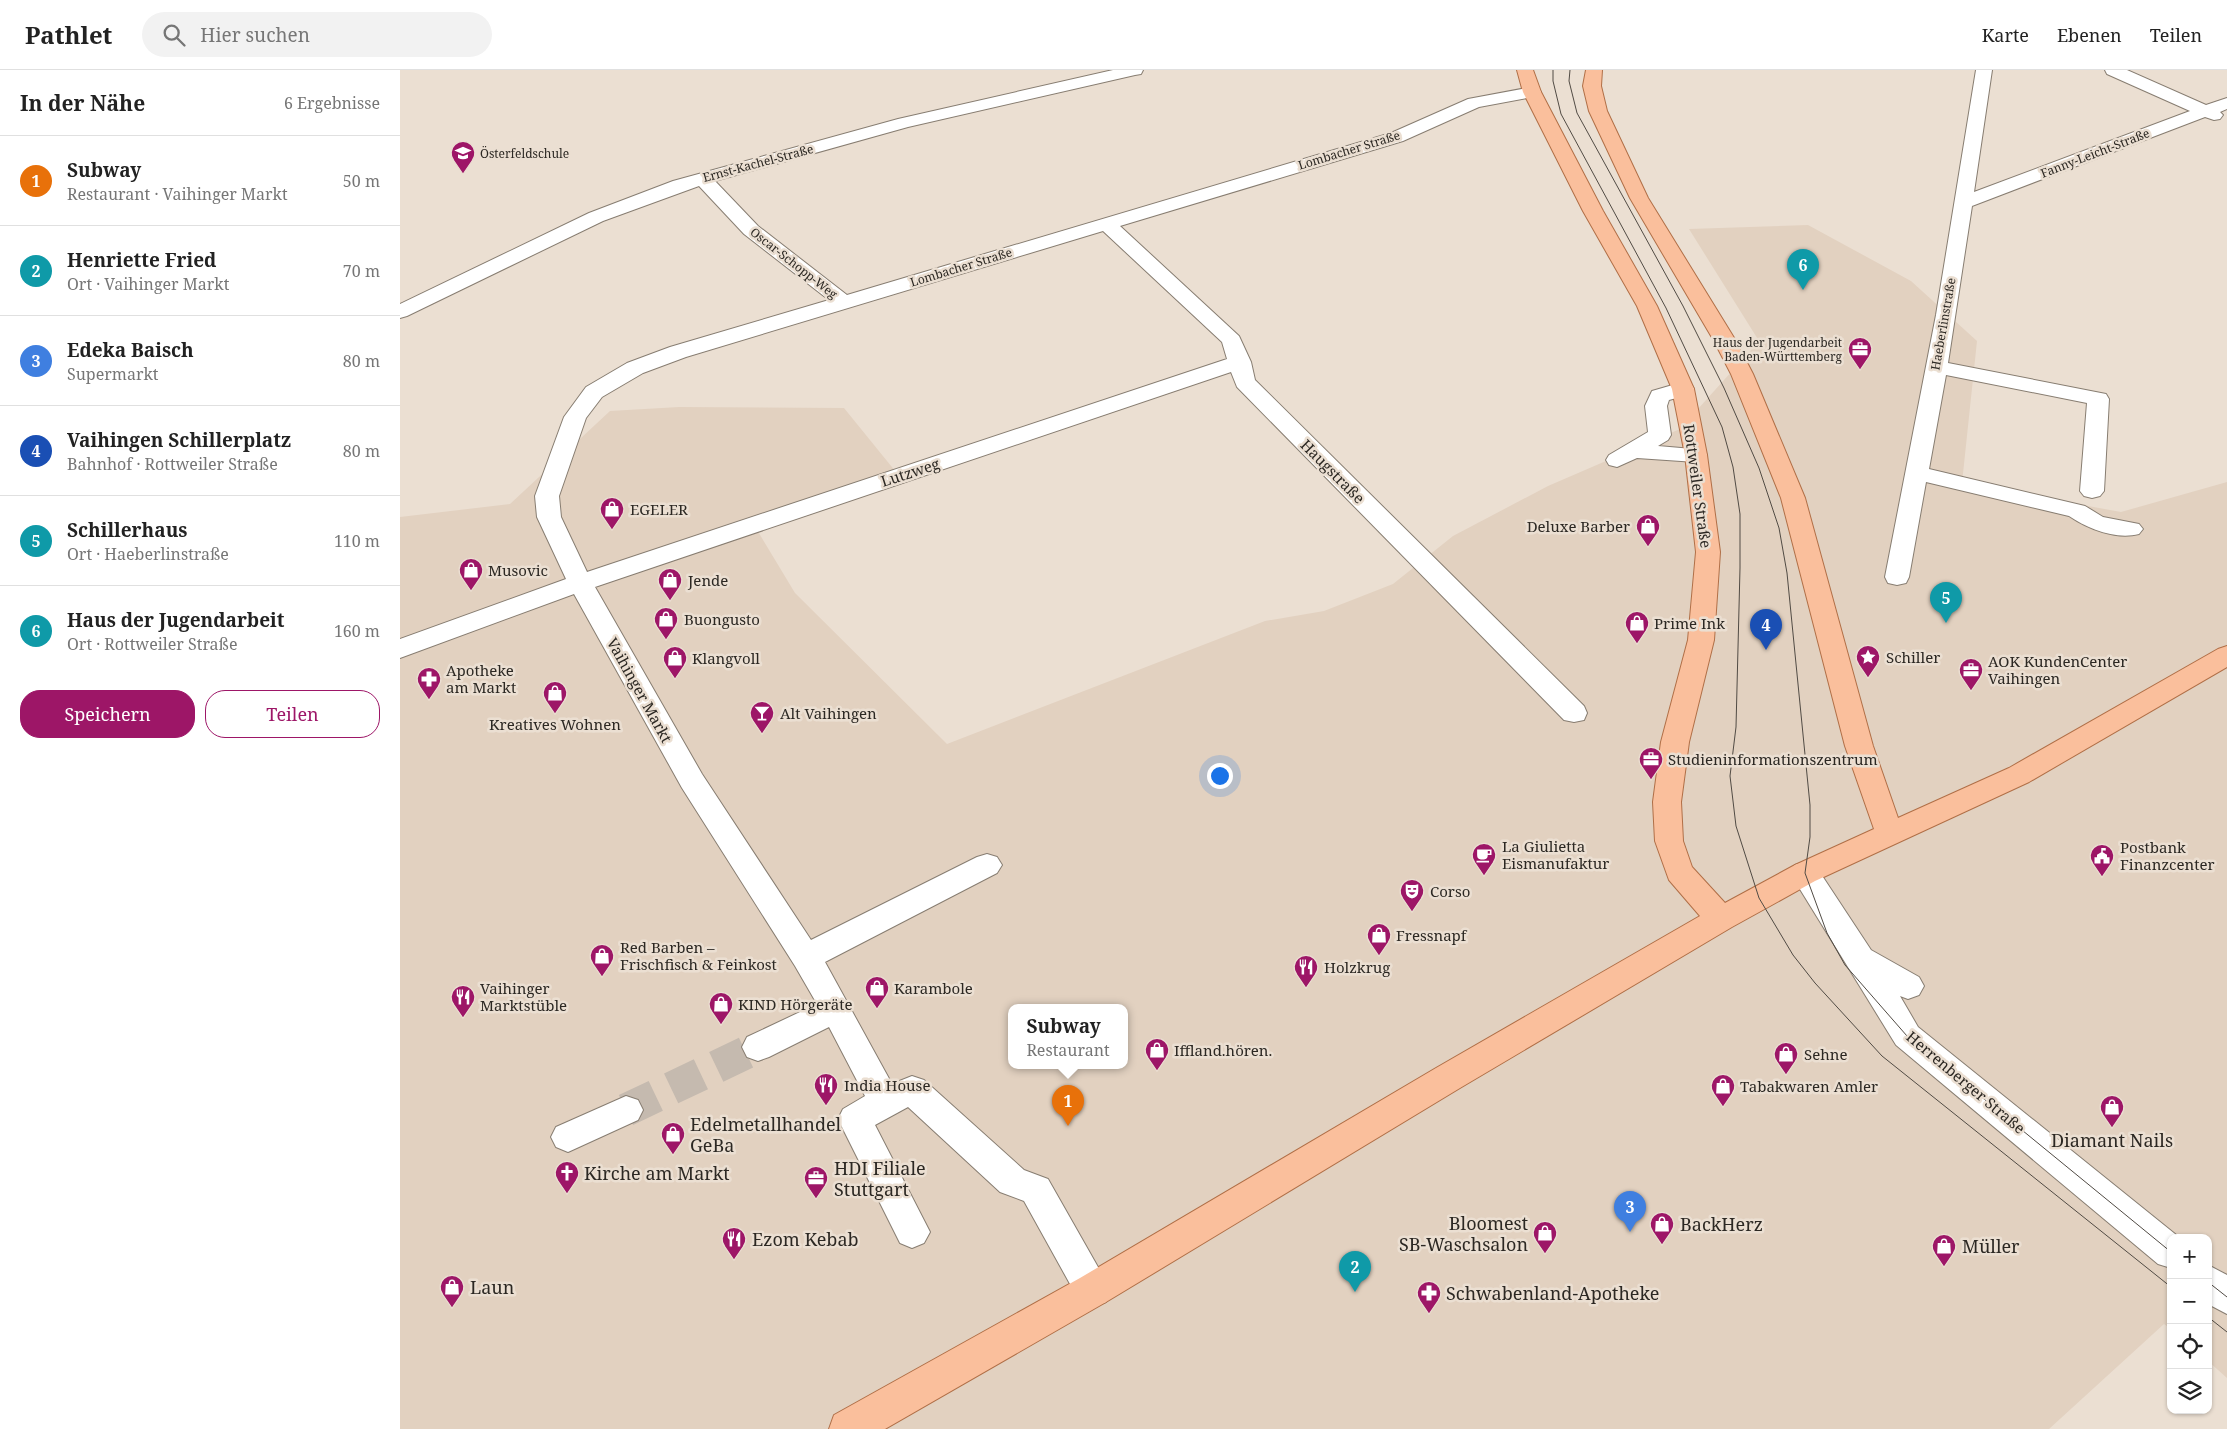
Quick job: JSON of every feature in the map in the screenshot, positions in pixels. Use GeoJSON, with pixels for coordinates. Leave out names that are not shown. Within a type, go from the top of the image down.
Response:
{"type":"FeatureCollection","features":[{"type":"Feature","properties":{"kind":"main road","name":"Rottweiler Straße"},"geometry":{"type":"LineString","coordinates":[[1524,70],[1532,92],[1593,211],[1647,306],[1683,389],[1696,455],[1708,552],[1701,640],[1675,742],[1667,802],[1669,841],[1679,872],[1721,919]]}},
{"type":"Feature","properties":{"kind":"main road"},"geometry":{"type":"LineString","coordinates":[[1594,70],[1592,86],[1598,111],[1639,198],[1725,341],[1742,374],[1794,498],[1859,746],[1890,835]]}},
{"type":"Feature","properties":{"kind":"main road"},"geometry":{"type":"LineString","coordinates":[[848,1429],[1093,1290],[1448,1078],[1721,919],[1805,873],[2019,776],[2227,655]]}},
{"type":"Feature","properties":{"kind":"street","name":"Ernst-Kachel-Straße"},"geometry":{"type":"LineString","coordinates":[[400,312],[596,217],[638,199],[702,178],[904,123],[1135,70]]}},
{"type":"Feature","properties":{"kind":"street","name":"Haeberlinstraße"},"geometry":{"type":"LineString","coordinates":[[1897,577],[1937,360],[1984,70]]}},
{"type":"Feature","properties":{"kind":"street"},"geometry":{"type":"LineString","coordinates":[[2112,70],[2227,120]]}},
{"type":"Feature","properties":{"kind":"street","name":"Lombacher Straße"},"geometry":{"type":"LineString","coordinates":[[580,583],[549,517],[547,496],[575,418],[594,392],[635,368],[678,352],[846,303],[1104,223],[1397,137],[1474,103],[1532,92]]}},
{"type":"Feature","properties":{"kind":"street","name":"Fanny-Leicht-Straße"},"geometry":{"type":"LineString","coordinates":[[1962,203],[2227,103]]}},
{"type":"Feature","properties":{"kind":"street","name":"Oscar-Schopp-Weg"},"geometry":{"type":"LineString","coordinates":[[702,178],[750,230],[846,303]]}},
{"type":"Feature","properties":{"kind":"street","name":"Haugstraße"},"geometry":{"type":"LineString","coordinates":[[1104,223],[1232,340],[1245,382],[1574,713]]}},
{"type":"Feature","properties":{"kind":"street"},"geometry":{"type":"LineString","coordinates":[[1937,360],[2096,382]]}},
{"type":"Feature","properties":{"kind":"street"},"geometry":{"type":"LineString","coordinates":[[1937,360],[2098,399],[2092,491]]}},
{"type":"Feature","properties":{"kind":"street","name":"Lutzweg"},"geometry":{"type":"LineString","coordinates":[[580,583],[1240,362]]}},
{"type":"Feature","properties":{"kind":"street"},"geometry":{"type":"LineString","coordinates":[[1683,389],[1660,396],[1656,406],[1660,435],[1625,455],[1696,455]]}},
{"type":"Feature","properties":{"kind":"street"},"geometry":{"type":"LineString","coordinates":[[1916,473],[2077,511],[2096,523],[2131,529]]}},
{"type":"Feature","properties":{"kind":"street"},"geometry":{"type":"LineString","coordinates":[[400,650],[580,583]]}},
{"type":"Feature","properties":{"kind":"street","name":"Vaihinger Markt"},"geometry":{"type":"LineString","coordinates":[[580,583],[692,781],[806,957],[836,1009],[884,1102]]}},
{"type":"Feature","properties":{"kind":"street"},"geometry":{"type":"LineString","coordinates":[[806,957],[987,865]]}},
{"type":"Feature","properties":{"kind":"street","name":"Herrenberger Straße"},"geometry":{"type":"LineString","coordinates":[[1805,873],[1860,958],[1907,1036],[2167,1249]]}},
{"type":"Feature","properties":{"kind":"street"},"geometry":{"type":"LineString","coordinates":[[1860,958],[1908,986]]}},
{"type":"Feature","properties":{"kind":"street"},"geometry":{"type":"LineString","coordinates":[[758,1047],[836,1009]]}},
{"type":"Feature","properties":{"kind":"street"},"geometry":{"type":"LineString","coordinates":[[912,1232],[855,1119],[884,1102],[912,1090],[1012,1181],[1036,1190],[1093,1290]]}},
{"type":"Feature","properties":{"kind":"street"},"geometry":{"type":"LineString","coordinates":[[568,1137],[626,1110]]}},
{"type":"Feature","properties":{"kind":"street"},"geometry":{"type":"LineString","coordinates":[[2212,1285],[2227,1297]]}},
{"type":"Feature","properties":{"kind":"shaded area"},"geometry":{"type":"Polygon","coordinates":[[[1808,225],[1911,281],[1977,341],[1962,483],[2121,512],[2227,482],[2227,1378],[2212,1365],[2212,1234],[2167,1234],[2167,1326],[2164,1324],[2049,1429],[400,1429],[400,517],[510,504],[610,411],[679,407],[844,408],[900,477],[754,525],[795,593],[947,744],[1265,621],[1324,611],[1393,584],[1453,536],[1548,486],[1680,429],[1759,341],[1689,229],[1808,225]]]}},
{"type":"Feature","properties":{"kind":"tunnel"},"geometry":{"type":"LineString","coordinates":[[626,1110],[758,1047]]}},
{"type":"Feature","properties":{"kind":"tram line"},"geometry":{"type":"LineString","coordinates":[[1553,70],[1553,81],[1561,114],[1666,308],[1722,427],[1733,467],[1740,514],[1740,568],[1736,727],[1730,776],[1736,826],[1759,898],[1793,955],[1815,983],[1882,1056],[2167,1284]]}},
{"type":"Feature","properties":{"kind":"tram line"},"geometry":{"type":"LineString","coordinates":[[1570,70],[1569,81],[1577,113],[1683,306],[1724,388],[1759,468],[1779,528],[1787,573],[1810,805],[1810,837],[1805,873],[1827,933],[1845,965],[1907,1036],[2167,1249]]}},
{"type":"Feature","properties":{"kind":"tram line"},"geometry":{"type":"LineString","coordinates":[[2212,1285],[2227,1297]]}},
{"type":"Feature","properties":{"kind":"tram line"},"geometry":{"type":"LineString","coordinates":[[2212,1320],[2227,1332]]}},
{"type":"Feature","properties":{"kind":"place","name":"Österfeldschule"},"geometry":{"type":"Point","coordinates":[463,174]}},
{"type":"Feature","properties":{"kind":"place","name":"Haus der Jugendarbeit"},"geometry":{"type":"Point","coordinates":[1803,290]}},
{"type":"Feature","properties":{"kind":"place","name":"Haus der Jugendarbeit Baden-Württemberg"},"geometry":{"type":"Point","coordinates":[1860,370]}},
{"type":"Feature","properties":{"kind":"place","name":"EGELER"},"geometry":{"type":"Point","coordinates":[612,530]}},
{"type":"Feature","properties":{"kind":"place","name":"Deluxe Barber"},"geometry":{"type":"Point","coordinates":[1648,547]}},
{"type":"Feature","properties":{"kind":"place","name":"Musovic"},"geometry":{"type":"Point","coordinates":[471,591]}},
{"type":"Feature","properties":{"kind":"place","name":"Jende"},"geometry":{"type":"Point","coordinates":[670,601]}},
{"type":"Feature","properties":{"kind":"place","name":"Schillerhaus"},"geometry":{"type":"Point","coordinates":[1946,623]}},
{"type":"Feature","properties":{"kind":"place","name":"Buongusto"},"geometry":{"type":"Point","coordinates":[666,640]}},
{"type":"Feature","properties":{"kind":"place","name":"Prime Ink"},"geometry":{"type":"Point","coordinates":[1637,644]}},
{"type":"Feature","properties":{"kind":"place","name":"Vaihingen Schillerplatz"},"geometry":{"type":"Point","coordinates":[1766,650]}},
{"type":"Feature","properties":{"kind":"place","name":"Schiller"},"geometry":{"type":"Point","coordinates":[1868,678]}},
{"type":"Feature","properties":{"kind":"place","name":"Klangvoll"},"geometry":{"type":"Point","coordinates":[675,679]}},
{"type":"Feature","properties":{"kind":"place","name":"AOK KundenCenter Vaihingen"},"geometry":{"type":"Point","coordinates":[1971,691]}},
{"type":"Feature","properties":{"kind":"place","name":"Apotheke am Markt"},"geometry":{"type":"Point","coordinates":[429,700]}},
{"type":"Feature","properties":{"kind":"place","name":"Kreatives Wohnen"},"geometry":{"type":"Point","coordinates":[555,714]}},
{"type":"Feature","properties":{"kind":"place","name":"Alt Vaihingen"},"geometry":{"type":"Point","coordinates":[762,734]}},
{"type":"Feature","properties":{"kind":"place","name":"Studieninformationszentrum"},"geometry":{"type":"Point","coordinates":[1651,780]}},
{"type":"Feature","properties":{"kind":"place","name":"La Giulietta Eismanufaktur"},"geometry":{"type":"Point","coordinates":[1484,876]}},
{"type":"Feature","properties":{"kind":"place","name":"Postbank Finanzcenter"},"geometry":{"type":"Point","coordinates":[2102,877]}},
{"type":"Feature","properties":{"kind":"place","name":"Corso"},"geometry":{"type":"Point","coordinates":[1412,912]}},
{"type":"Feature","properties":{"kind":"place","name":"Fressnapf"},"geometry":{"type":"Point","coordinates":[1379,956]}},
{"type":"Feature","properties":{"kind":"place","name":"Red Barben – Frischfisch & Feinkost"},"geometry":{"type":"Point","coordinates":[602,977]}},
{"type":"Feature","properties":{"kind":"place","name":"Holzkrug"},"geometry":{"type":"Point","coordinates":[1306,988]}},
{"type":"Feature","properties":{"kind":"place","name":"Karambole"},"geometry":{"type":"Point","coordinates":[877,1009]}},
{"type":"Feature","properties":{"kind":"place","name":"Vaihinger Marktstüble"},"geometry":{"type":"Point","coordinates":[463,1018]}},
{"type":"Feature","properties":{"kind":"place","name":"KIND Hörgeräte"},"geometry":{"type":"Point","coordinates":[721,1025]}},
{"type":"Feature","properties":{"kind":"place","name":"Iffland.hören."},"geometry":{"type":"Point","coordinates":[1157,1071]}},
{"type":"Feature","properties":{"kind":"place","name":"Sehne"},"geometry":{"type":"Point","coordinates":[1786,1075]}},
{"type":"Feature","properties":{"kind":"place","name":"India House"},"geometry":{"type":"Point","coordinates":[826,1106]}},
{"type":"Feature","properties":{"kind":"place","name":"Tabakwaren Amler"},"geometry":{"type":"Point","coordinates":[1723,1107]}},
{"type":"Feature","properties":{"kind":"place","name":"Subway"},"geometry":{"type":"Point","coordinates":[1068,1126]}},
{"type":"Feature","properties":{"kind":"place","name":"Diamant Nails"},"geometry":{"type":"Point","coordinates":[2112,1128]}},
{"type":"Feature","properties":{"kind":"place","name":"Edelmetallhandel GeBa"},"geometry":{"type":"Point","coordinates":[673,1155]}},
{"type":"Feature","properties":{"kind":"place","name":"Kirche am Markt"},"geometry":{"type":"Point","coordinates":[567,1194]}},
{"type":"Feature","properties":{"kind":"place","name":"HDI Filiale Stuttgart"},"geometry":{"type":"Point","coordinates":[816,1199]}},
{"type":"Feature","properties":{"kind":"place","name":"Edeka Baisch"},"geometry":{"type":"Point","coordinates":[1630,1232]}},
{"type":"Feature","properties":{"kind":"place","name":"BackHerz"},"geometry":{"type":"Point","coordinates":[1662,1245]}},
{"type":"Feature","properties":{"kind":"place","name":"Bloomest SB-Waschsalon"},"geometry":{"type":"Point","coordinates":[1545,1254]}},
{"type":"Feature","properties":{"kind":"place","name":"Ezom Kebab"},"geometry":{"type":"Point","coordinates":[734,1260]}},
{"type":"Feature","properties":{"kind":"place","name":"Müller"},"geometry":{"type":"Point","coordinates":[1944,1267]}},
{"type":"Feature","properties":{"kind":"place","name":"Henriette Fried"},"geometry":{"type":"Point","coordinates":[1355,1292]}},
{"type":"Feature","properties":{"kind":"place","name":"Laun"},"geometry":{"type":"Point","coordinates":[452,1308]}},
{"type":"Feature","properties":{"kind":"place","name":"Schwabenland-Apotheke"},"geometry":{"type":"Point","coordinates":[1429,1314]}}]}
